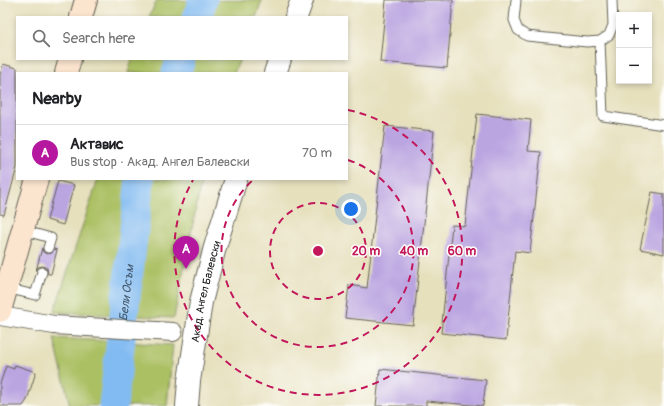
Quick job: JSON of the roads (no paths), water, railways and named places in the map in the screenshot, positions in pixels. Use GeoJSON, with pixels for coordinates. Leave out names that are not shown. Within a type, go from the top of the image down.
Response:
{"type":"FeatureCollection","features":[{"type":"Feature","properties":{"kind":"main road"},"geometry":{"type":"LineString","coordinates":[[81,16],[86,0]]}},
{"type":"Feature","properties":{"kind":"main road"},"geometry":{"type":"LineString","coordinates":[[66,72],[70,60]]}},
{"type":"Feature","properties":{"kind":"main road"},"geometry":{"type":"LineString","coordinates":[[0,311],[37,180]]}},
{"type":"Feature","properties":{"kind":"street"},"geometry":{"type":"LineString","coordinates":[[296,16],[302,0]]}},
{"type":"Feature","properties":{"kind":"street"},"geometry":{"type":"LineString","coordinates":[[275,72],[280,60]]}},
{"type":"Feature","properties":{"kind":"street","name":"Акад. Ангел Балевски"},"geometry":{"type":"LineString","coordinates":[[187,406],[189,381],[201,302],[215,247],[236,180]]}},
{"type":"Feature","properties":{"kind":"street"},"geometry":{"type":"LineString","coordinates":[[0,316],[54,325],[173,332]]}},
{"type":"Feature","properties":{"kind":"lane"},"geometry":{"type":"LineString","coordinates":[[516,0],[514,20],[518,30],[527,36],[587,42],[600,40],[609,35],[613,25],[612,0]]}},
{"type":"Feature","properties":{"kind":"lane"},"geometry":{"type":"LineString","coordinates":[[600,40],[603,116],[664,124]]}},
{"type":"Feature","properties":{"kind":"lane"},"geometry":{"type":"LineString","coordinates":[[22,230],[51,238],[48,248]]}},
{"type":"Feature","properties":{"kind":"lane"},"geometry":{"type":"LineString","coordinates":[[6,288],[35,295],[42,272]]}},
{"type":"Feature","properties":{"kind":"waterway","name":"Бели Осъм"},"geometry":{"type":"LineString","coordinates":[[197,16],[203,0]]}},
{"type":"Feature","properties":{"kind":"waterway","name":"Бели Осъм"},"geometry":{"type":"LineString","coordinates":[[176,72],[181,60]]}},
{"type":"Feature","properties":{"kind":"waterway","name":"Бели Осъм"},"geometry":{"type":"LineString","coordinates":[[113,406],[140,180]]}},
{"type":"Feature","properties":{"kind":"place","name":"Актавис"},"geometry":{"type":"Point","coordinates":[186,269]}}]}
